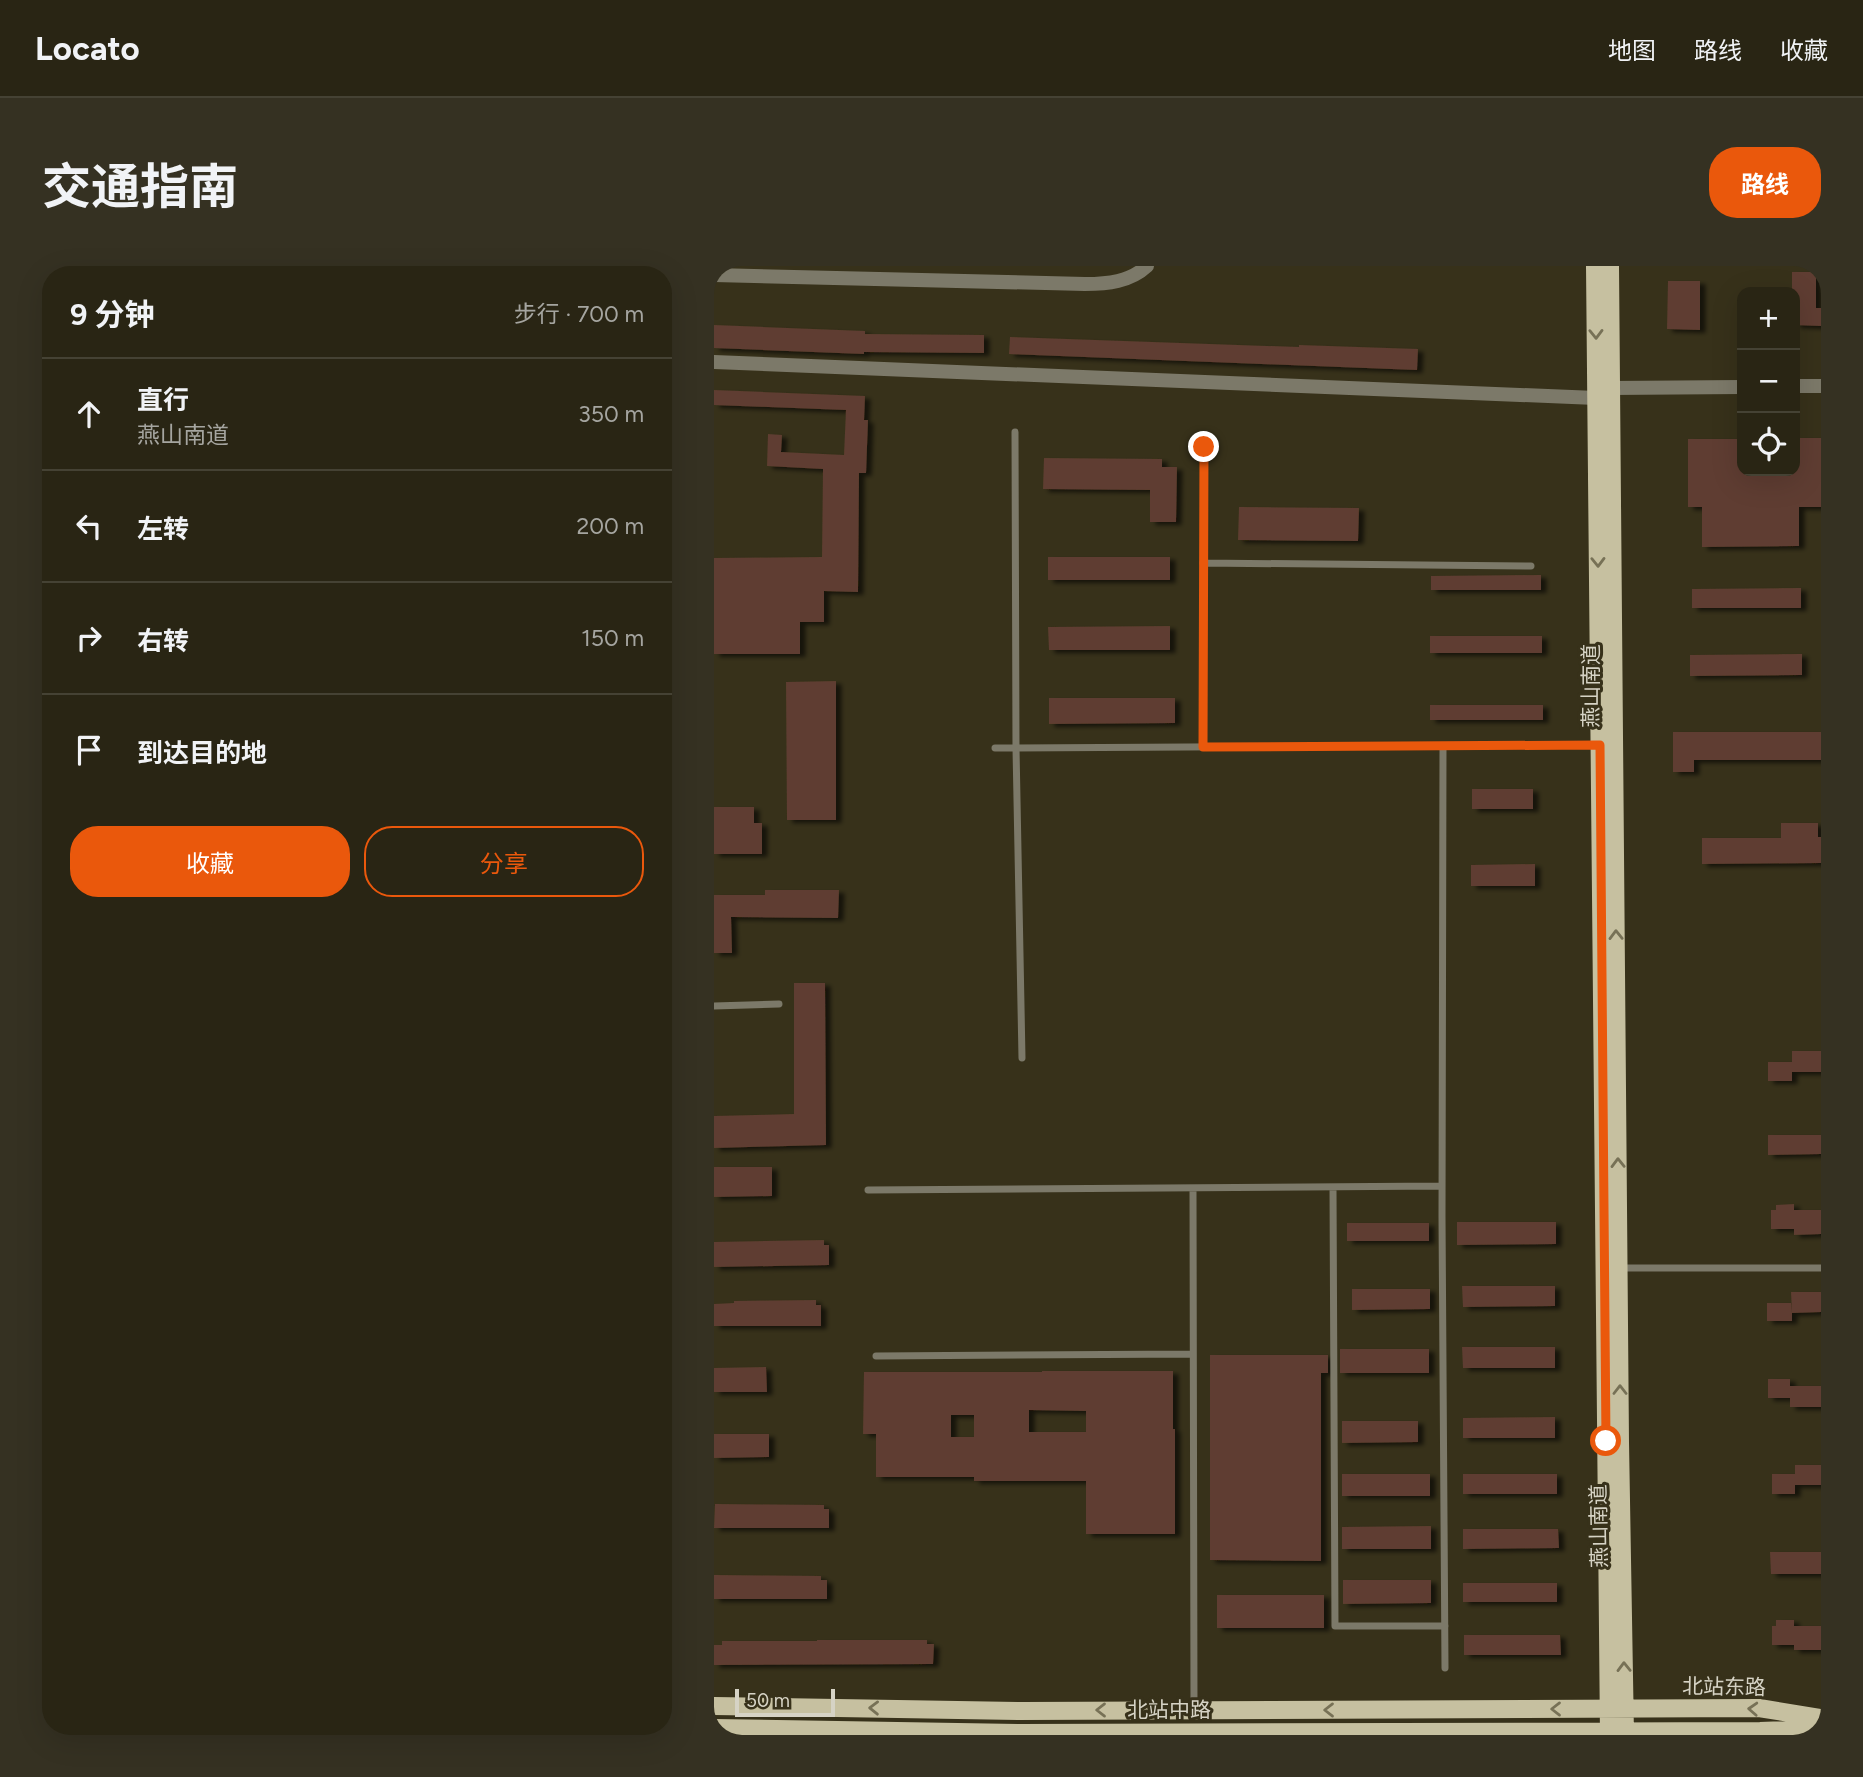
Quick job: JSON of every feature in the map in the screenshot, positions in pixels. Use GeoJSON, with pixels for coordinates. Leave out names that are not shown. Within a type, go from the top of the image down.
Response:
{"type":"FeatureCollection","features":[{"type":"Feature","properties":{"kind":"main road","name":"燕山南道"},"geometry":{"type":"LineString","coordinates":[[1595,266],[1600,745],[1617,1733]]}},
{"type":"Feature","properties":{"kind":"main road","name":"燕山南道"},"geometry":{"type":"LineString","coordinates":[[1610,266],[1619,1268],[1616,1709]]}},
{"type":"Feature","properties":{"kind":"main road","name":"北站中路"},"geometry":{"type":"LineString","coordinates":[[714,1706],[1022,1711],[1616,1709]]}},
{"type":"Feature","properties":{"kind":"main road","name":"北站东路"},"geometry":{"type":"LineString","coordinates":[[1616,1709],[1759,1708],[1821,1718]]}},
{"type":"Feature","properties":{"kind":"main road","name":"北站中路"},"geometry":{"type":"LineString","coordinates":[[714,1728],[1021,1733],[1617,1733]]}},
{"type":"Feature","properties":{"kind":"main road","name":"北站东路"},"geometry":{"type":"LineString","coordinates":[[1617,1733],[1821,1729]]}},
{"type":"Feature","properties":{"kind":"street"},"geometry":{"type":"LineString","coordinates":[[714,275],[1107,284],[1130,277],[1147,266]]}},
{"type":"Feature","properties":{"kind":"street"},"geometry":{"type":"LineString","coordinates":[[714,362],[1596,398]]}},
{"type":"Feature","properties":{"kind":"street"},"geometry":{"type":"LineString","coordinates":[[1800,386],[1821,386]]}},
{"type":"Feature","properties":{"kind":"street"},"geometry":{"type":"LineString","coordinates":[[1611,388],[1737,387]]}},
{"type":"Feature","properties":{"kind":"lane"},"geometry":{"type":"LineString","coordinates":[[1015,432],[1016,748],[1022,1058]]}},
{"type":"Feature","properties":{"kind":"lane"},"geometry":{"type":"LineString","coordinates":[[1203,747],[1204,447]]}},
{"type":"Feature","properties":{"kind":"lane"},"geometry":{"type":"LineString","coordinates":[[1203,562],[1531,566]]}},
{"type":"Feature","properties":{"kind":"lane"},"geometry":{"type":"LineString","coordinates":[[995,748],[1600,745]]}},
{"type":"Feature","properties":{"kind":"lane"},"geometry":{"type":"LineString","coordinates":[[1443,746],[1445,1668]]}},
{"type":"Feature","properties":{"kind":"lane"},"geometry":{"type":"LineString","coordinates":[[714,1006],[779,1004]]}},
{"type":"Feature","properties":{"kind":"lane"},"geometry":{"type":"LineString","coordinates":[[868,1190],[1443,1186]]}},
{"type":"Feature","properties":{"kind":"lane"},"geometry":{"type":"LineString","coordinates":[[1333,1187],[1335,1626],[1445,1626]]}},
{"type":"Feature","properties":{"kind":"lane"},"geometry":{"type":"LineString","coordinates":[[1193,1189],[1194,1710]]}},
{"type":"Feature","properties":{"kind":"lane"},"geometry":{"type":"LineString","coordinates":[[1619,1268],[1821,1268]]}},
{"type":"Feature","properties":{"kind":"lane"},"geometry":{"type":"LineString","coordinates":[[876,1356],[1194,1354]]}},
{"type":"Feature","properties":{"kind":"building"},"geometry":{"type":"Polygon","coordinates":[[[1792,272],[1816,272],[1816,308],[1821,308],[1821,326],[1800,325],[1800,287],[1792,287],[1792,272]]]}},
{"type":"Feature","properties":{"kind":"building"},"geometry":{"type":"Polygon","coordinates":[[[1668,281],[1700,281],[1700,330],[1667,329],[1668,281]]]}},
{"type":"Feature","properties":{"kind":"building"},"geometry":{"type":"Polygon","coordinates":[[[714,325],[865,331],[865,334],[984,335],[984,353],[864,354],[714,348],[714,325]]]}},
{"type":"Feature","properties":{"kind":"building"},"geometry":{"type":"Polygon","coordinates":[[[1010,337],[1418,349],[1417,370],[1009,354],[1010,337]]]}},
{"type":"Feature","properties":{"kind":"building"},"geometry":{"type":"Polygon","coordinates":[[[714,390],[865,396],[864,420],[868,420],[866,473],[859,473],[858,592],[824,591],[824,622],[800,622],[800,654],[714,654],[714,558],[822,557],[823,469],[767,466],[768,434],[782,435],[781,452],[844,455],[846,410],[714,405],[714,390]]]}},
{"type":"Feature","properties":{"kind":"building"},"geometry":{"type":"Polygon","coordinates":[[[1800,438],[1821,438],[1821,507],[1799,507],[1799,546],[1702,547],[1702,507],[1688,507],[1688,439],[1737,439],[1737,476],[1800,476],[1800,438]]]}},
{"type":"Feature","properties":{"kind":"building"},"geometry":{"type":"Polygon","coordinates":[[[1044,458],[1162,459],[1162,467],[1177,467],[1176,522],[1150,522],[1150,490],[1043,489],[1044,458]]]}},
{"type":"Feature","properties":{"kind":"building"},"geometry":{"type":"Polygon","coordinates":[[[1239,507],[1359,508],[1358,541],[1238,540],[1239,507]]]}},
{"type":"Feature","properties":{"kind":"building"},"geometry":{"type":"Polygon","coordinates":[[[1048,557],[1170,557],[1170,580],[1048,580],[1048,557]]]}},
{"type":"Feature","properties":{"kind":"building"},"geometry":{"type":"Polygon","coordinates":[[[1541,575],[1541,590],[1431,590],[1431,576],[1541,575]]]}},
{"type":"Feature","properties":{"kind":"building"},"geometry":{"type":"Polygon","coordinates":[[[1801,588],[1801,608],[1692,608],[1692,589],[1801,588]]]}},
{"type":"Feature","properties":{"kind":"building"},"geometry":{"type":"Polygon","coordinates":[[[1170,626],[1170,650],[1049,650],[1048,627],[1170,626]]]}},
{"type":"Feature","properties":{"kind":"building"},"geometry":{"type":"Polygon","coordinates":[[[1430,636],[1542,636],[1542,653],[1430,653],[1430,636]]]}},
{"type":"Feature","properties":{"kind":"building"},"geometry":{"type":"Polygon","coordinates":[[[1802,654],[1802,675],[1690,676],[1690,655],[1802,654]]]}},
{"type":"Feature","properties":{"kind":"building"},"geometry":{"type":"Polygon","coordinates":[[[836,681],[836,820],[787,820],[786,682],[836,681]]]}},
{"type":"Feature","properties":{"kind":"building"},"geometry":{"type":"Polygon","coordinates":[[[1049,698],[1175,698],[1175,723],[1049,724],[1049,698]]]}},
{"type":"Feature","properties":{"kind":"building"},"geometry":{"type":"Polygon","coordinates":[[[1430,705],[1543,705],[1543,720],[1430,720],[1430,705]]]}},
{"type":"Feature","properties":{"kind":"building"},"geometry":{"type":"Polygon","coordinates":[[[1673,732],[1821,732],[1821,760],[1694,760],[1694,772],[1673,772],[1673,732]]]}},
{"type":"Feature","properties":{"kind":"building"},"geometry":{"type":"Polygon","coordinates":[[[1472,789],[1533,789],[1533,809],[1472,809],[1472,789]]]}},
{"type":"Feature","properties":{"kind":"building"},"geometry":{"type":"Polygon","coordinates":[[[714,807],[754,807],[754,823],[762,823],[762,854],[714,854],[714,807]]]}},
{"type":"Feature","properties":{"kind":"building"},"geometry":{"type":"Polygon","coordinates":[[[1781,823],[1818,823],[1821,863],[1702,864],[1702,838],[1781,838],[1781,823]]]}},
{"type":"Feature","properties":{"kind":"building"},"geometry":{"type":"Polygon","coordinates":[[[1535,864],[1535,886],[1471,886],[1471,865],[1535,864]]]}},
{"type":"Feature","properties":{"kind":"building"},"geometry":{"type":"Polygon","coordinates":[[[765,890],[839,890],[838,918],[731,917],[732,953],[714,953],[714,895],[765,895],[765,890]]]}},
{"type":"Feature","properties":{"kind":"building"},"geometry":{"type":"Polygon","coordinates":[[[794,983],[825,983],[826,1145],[714,1148],[714,1116],[794,1114],[794,983]]]}},
{"type":"Feature","properties":{"kind":"building"},"geometry":{"type":"Polygon","coordinates":[[[1792,1051],[1821,1051],[1821,1072],[1792,1072],[1792,1081],[1768,1081],[1768,1062],[1792,1062],[1792,1051]]]}},
{"type":"Feature","properties":{"kind":"building"},"geometry":{"type":"Polygon","coordinates":[[[1768,1135],[1821,1135],[1821,1154],[1768,1155],[1768,1135]]]}},
{"type":"Feature","properties":{"kind":"building"},"geometry":{"type":"Polygon","coordinates":[[[714,1167],[772,1167],[772,1196],[714,1197],[714,1167]]]}},
{"type":"Feature","properties":{"kind":"building"},"geometry":{"type":"Polygon","coordinates":[[[1794,1204],[1794,1210],[1821,1210],[1821,1234],[1794,1235],[1794,1229],[1771,1229],[1771,1210],[1776,1210],[1776,1205],[1794,1204]]]}},
{"type":"Feature","properties":{"kind":"building"},"geometry":{"type":"Polygon","coordinates":[[[1457,1222],[1556,1222],[1556,1244],[1457,1245],[1457,1222]]]}},
{"type":"Feature","properties":{"kind":"building"},"geometry":{"type":"Polygon","coordinates":[[[1347,1223],[1429,1223],[1429,1241],[1347,1241],[1347,1223]]]}},
{"type":"Feature","properties":{"kind":"building"},"geometry":{"type":"Polygon","coordinates":[[[824,1240],[824,1245],[829,1245],[829,1265],[714,1267],[714,1242],[824,1240]]]}},
{"type":"Feature","properties":{"kind":"building"},"geometry":{"type":"Polygon","coordinates":[[[1462,1286],[1555,1286],[1555,1306],[1463,1307],[1462,1286]]]}},
{"type":"Feature","properties":{"kind":"building"},"geometry":{"type":"Polygon","coordinates":[[[1352,1289],[1430,1289],[1430,1309],[1352,1310],[1352,1289]]]}},
{"type":"Feature","properties":{"kind":"building"},"geometry":{"type":"Polygon","coordinates":[[[1791,1292],[1821,1292],[1821,1312],[1792,1313],[1791,1292]]]}},
{"type":"Feature","properties":{"kind":"building"},"geometry":{"type":"Polygon","coordinates":[[[816,1300],[816,1305],[821,1305],[821,1326],[714,1326],[714,1304],[734,1301],[816,1300]]]}},
{"type":"Feature","properties":{"kind":"building"},"geometry":{"type":"Polygon","coordinates":[[[1767,1303],[1792,1303],[1792,1321],[1767,1321],[1767,1303]]]}},
{"type":"Feature","properties":{"kind":"building"},"geometry":{"type":"Polygon","coordinates":[[[1462,1347],[1555,1347],[1555,1368],[1463,1368],[1462,1347]]]}},
{"type":"Feature","properties":{"kind":"building"},"geometry":{"type":"Polygon","coordinates":[[[1340,1349],[1429,1349],[1429,1373],[1340,1373],[1340,1349]]]}},
{"type":"Feature","properties":{"kind":"building"},"geometry":{"type":"Polygon","coordinates":[[[1210,1355],[1328,1355],[1328,1373],[1321,1373],[1321,1561],[1210,1560],[1210,1355]]]}},
{"type":"Feature","properties":{"kind":"building"},"geometry":{"type":"Polygon","coordinates":[[[766,1367],[767,1392],[714,1392],[714,1368],[766,1367]]]}},
{"type":"Feature","properties":{"kind":"building"},"geometry":{"type":"Polygon","coordinates":[[[1173,1371],[1175,1534],[1086,1534],[1086,1481],[974,1481],[974,1477],[876,1477],[876,1434],[863,1434],[864,1372],[1173,1371]],[[1029,1410],[1029,1432],[1086,1432],[1086,1411],[1029,1410]],[[951,1415],[951,1437],[974,1437],[974,1415],[951,1415]]]}},
{"type":"Feature","properties":{"kind":"building"},"geometry":{"type":"Polygon","coordinates":[[[1768,1379],[1790,1379],[1790,1386],[1821,1386],[1821,1407],[1790,1407],[1790,1398],[1768,1398],[1768,1379]]]}},
{"type":"Feature","properties":{"kind":"building"},"geometry":{"type":"Polygon","coordinates":[[[1555,1417],[1555,1438],[1463,1438],[1463,1418],[1555,1417]]]}},
{"type":"Feature","properties":{"kind":"building"},"geometry":{"type":"Polygon","coordinates":[[[1342,1421],[1418,1421],[1418,1442],[1342,1443],[1342,1421]]]}},
{"type":"Feature","properties":{"kind":"building"},"geometry":{"type":"Polygon","coordinates":[[[714,1434],[769,1434],[769,1457],[714,1458],[714,1434]]]}},
{"type":"Feature","properties":{"kind":"building"},"geometry":{"type":"Polygon","coordinates":[[[1795,1465],[1821,1465],[1821,1485],[1795,1485],[1795,1494],[1772,1494],[1772,1474],[1795,1474],[1795,1465]]]}},
{"type":"Feature","properties":{"kind":"building"},"geometry":{"type":"Polygon","coordinates":[[[1342,1474],[1430,1474],[1430,1496],[1342,1496],[1342,1474]]]}},
{"type":"Feature","properties":{"kind":"building"},"geometry":{"type":"Polygon","coordinates":[[[1463,1474],[1557,1474],[1557,1494],[1463,1494],[1463,1474]]]}},
{"type":"Feature","properties":{"kind":"building"},"geometry":{"type":"Polygon","coordinates":[[[715,1504],[824,1505],[824,1509],[829,1509],[829,1528],[714,1528],[715,1504]]]}},
{"type":"Feature","properties":{"kind":"building"},"geometry":{"type":"Polygon","coordinates":[[[1431,1526],[1431,1549],[1342,1549],[1342,1527],[1431,1526]]]}},
{"type":"Feature","properties":{"kind":"building"},"geometry":{"type":"Polygon","coordinates":[[[1463,1529],[1558,1529],[1559,1548],[1463,1549],[1463,1529]]]}},
{"type":"Feature","properties":{"kind":"building"},"geometry":{"type":"Polygon","coordinates":[[[1770,1552],[1821,1552],[1821,1574],[1771,1574],[1770,1552]]]}},
{"type":"Feature","properties":{"kind":"building"},"geometry":{"type":"Polygon","coordinates":[[[714,1575],[821,1576],[821,1580],[827,1580],[827,1599],[714,1599],[714,1575]]]}},
{"type":"Feature","properties":{"kind":"building"},"geometry":{"type":"Polygon","coordinates":[[[1343,1580],[1431,1580],[1431,1603],[1343,1604],[1343,1580]]]}},
{"type":"Feature","properties":{"kind":"building"},"geometry":{"type":"Polygon","coordinates":[[[1463,1583],[1557,1583],[1557,1602],[1463,1602],[1463,1583]]]}},
{"type":"Feature","properties":{"kind":"building"},"geometry":{"type":"Polygon","coordinates":[[[1217,1595],[1324,1595],[1324,1628],[1217,1628],[1217,1595]]]}},
{"type":"Feature","properties":{"kind":"building"},"geometry":{"type":"Polygon","coordinates":[[[1776,1620],[1794,1620],[1794,1626],[1821,1626],[1821,1650],[1794,1650],[1794,1645],[1772,1645],[1772,1626],[1776,1626],[1776,1620]]]}},
{"type":"Feature","properties":{"kind":"building"},"geometry":{"type":"Polygon","coordinates":[[[1464,1635],[1560,1635],[1561,1655],[1464,1655],[1464,1635]]]}},
{"type":"Feature","properties":{"kind":"building"},"geometry":{"type":"Polygon","coordinates":[[[927,1640],[927,1644],[934,1644],[933,1664],[714,1665],[714,1645],[722,1645],[722,1641],[927,1640]]]}},
{"type":"Feature","properties":{"kind":"route"},"geometry":{"type":"LineString","coordinates":[[1204,447],[1203,747],[1600,745],[1606,1441]]}}]}
